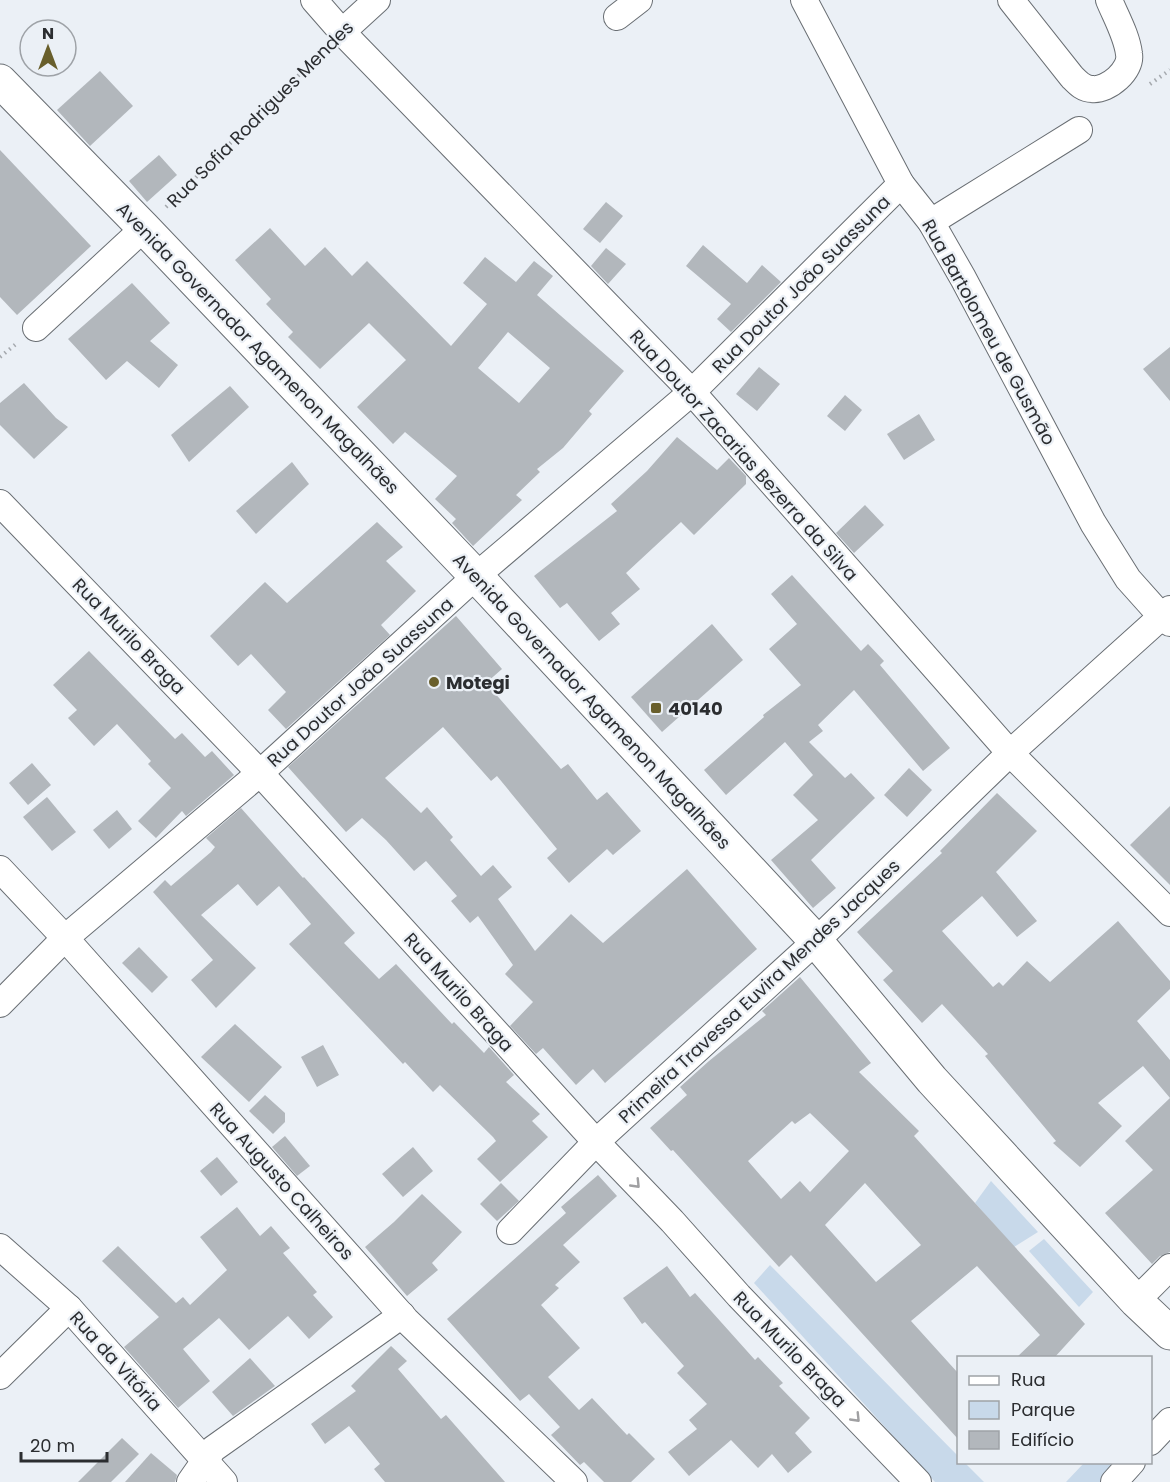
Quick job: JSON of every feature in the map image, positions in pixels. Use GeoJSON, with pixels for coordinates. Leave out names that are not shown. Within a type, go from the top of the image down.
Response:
{"type":"FeatureCollection","features":[{"type":"Feature","properties":{"kind":"main road","name":"Avenida Governador Agamenon Magalhães"},"geometry":{"type":"LineString","coordinates":[[0,81],[144,228],[476,576],[816,940],[932,1080],[1136,1301],[1170,1333]]}},
{"type":"Feature","properties":{"kind":"street","name":"Rua Doutor Zacarias Bezerra da Silva"},"geometry":{"type":"LineString","coordinates":[[314,0],[342,32],[692,392],[1010,753],[1170,914]]}},
{"type":"Feature","properties":{"kind":"street","name":"Rua Sofia Rodrigues Mendes"},"geometry":{"type":"LineString","coordinates":[[342,32],[376,0]]}},
{"type":"Feature","properties":{"kind":"street"},"geometry":{"type":"LineString","coordinates":[[616,16],[639,0]]}},
{"type":"Feature","properties":{"kind":"street","name":"Rua Bartolomeu de Gusmão"},"geometry":{"type":"LineString","coordinates":[[804,0],[901,184],[931,222],[1093,523],[1128,579],[1167,616]]}},
{"type":"Feature","properties":{"kind":"street"},"geometry":{"type":"LineString","coordinates":[[1011,0],[1072,77],[1082,87],[1091,90],[1099,89],[1112,82],[1129,63],[1128,48],[1109,0]]}},
{"type":"Feature","properties":{"kind":"street"},"geometry":{"type":"LineString","coordinates":[[931,222],[1079,130]]}},
{"type":"Feature","properties":{"kind":"street","name":"Rua Doutor João Suassuna"},"geometry":{"type":"LineString","coordinates":[[0,1004],[65,938],[260,773],[476,576],[692,392],[901,184]]}},
{"type":"Feature","properties":{"kind":"street"},"geometry":{"type":"LineString","coordinates":[[36,328],[144,228]]}},
{"type":"Feature","properties":{"kind":"street","name":"Rua Murilo Braga"},"geometry":{"type":"LineString","coordinates":[[0,503],[260,773],[596,1142],[672,1221],[739,1296],[918,1482]]}},
{"type":"Feature","properties":{"kind":"street","name":"Primeira Travessa Euvira Mendes Jacques"},"geometry":{"type":"LineString","coordinates":[[510,1231],[596,1142],[816,940],[1010,753],[1167,616]]}},
{"type":"Feature","properties":{"kind":"street","name":"Rua Augusto Calheiros"},"geometry":{"type":"LineString","coordinates":[[0,869],[65,938],[402,1315],[574,1482]]}},
{"type":"Feature","properties":{"kind":"street","name":"Rua da Vitória"},"geometry":{"type":"LineString","coordinates":[[0,1247],[69,1308],[224,1482]]}},
{"type":"Feature","properties":{"kind":"street"},"geometry":{"type":"LineString","coordinates":[[1136,1301],[1170,1267]]}},
{"type":"Feature","properties":{"kind":"street"},"geometry":{"type":"LineString","coordinates":[[0,1376],[69,1308]]}},
{"type":"Feature","properties":{"kind":"street"},"geometry":{"type":"LineString","coordinates":[[190,1482],[213,1449],[402,1315]]}},
{"type":"Feature","properties":{"kind":"street"},"geometry":{"type":"LineString","coordinates":[[1152,1440],[1170,1421]]}},
{"type":"Feature","properties":{"kind":"street"},"geometry":{"type":"LineString","coordinates":[[1114,1482],[1130,1464]]}},
{"type":"Feature","properties":{"kind":"path","name":"Rua Sofia Rodrigues Mendes"},"geometry":{"type":"LineString","coordinates":[[144,228],[342,32]]}},
{"type":"Feature","properties":{"kind":"green space"},"geometry":{"type":"Polygon","coordinates":[[[991,1181],[1038,1232],[1014,1247],[975,1203],[991,1181]]]}},
{"type":"Feature","properties":{"kind":"green space"},"geometry":{"type":"Polygon","coordinates":[[[1044,1239],[1093,1292],[1079,1307],[1029,1251],[1044,1239]]]}},
{"type":"Feature","properties":{"kind":"green space"},"geometry":{"type":"Polygon","coordinates":[[[770,1265],[957,1455],[957,1464],[966,1464],[984,1482],[935,1482],[754,1283],[770,1265]]]}},
{"type":"Feature","properties":{"kind":"green space"},"geometry":{"type":"Polygon","coordinates":[[[1083,1464],[1120,1464],[1104,1482],[1066,1482],[1083,1464]]]}},
{"type":"Feature","properties":{"kind":"building"},"geometry":{"type":"Polygon","coordinates":[[[100,71],[133,106],[90,146],[57,110],[100,71]]]}},
{"type":"Feature","properties":{"kind":"building"},"geometry":{"type":"Polygon","coordinates":[[[0,150],[91,246],[17,315],[0,297],[0,150]]]}},
{"type":"Feature","properties":{"kind":"building"},"geometry":{"type":"Polygon","coordinates":[[[159,155],[177,175],[147,202],[129,181],[159,155]]]}},
{"type":"Feature","properties":{"kind":"building"},"geometry":{"type":"Polygon","coordinates":[[[606,202],[623,216],[600,243],[583,229],[606,202]]]}},
{"type":"Feature","properties":{"kind":"building"},"geometry":{"type":"Polygon","coordinates":[[[270,228],[305,266],[325,247],[352,276],[367,261],[451,346],[487,304],[463,283],[485,257],[516,282],[534,261],[553,276],[537,295],[624,371],[589,411],[592,414],[563,448],[537,469],[540,472],[516,495],[522,500],[473,546],[452,523],[456,519],[435,499],[457,476],[405,432],[393,444],[357,407],[406,360],[369,323],[320,369],[288,337],[293,332],[266,304],[271,299],[235,260],[270,228]],[[508,332],[478,368],[519,403],[550,368],[508,332]]]}},
{"type":"Feature","properties":{"kind":"building"},"geometry":{"type":"Polygon","coordinates":[[[703,245],[747,283],[762,265],[781,282],[731,332],[717,319],[731,304],[686,266],[703,245]]]}},
{"type":"Feature","properties":{"kind":"building"},"geometry":{"type":"Polygon","coordinates":[[[606,248],[626,264],[608,284],[591,266],[606,248]]]}},
{"type":"Feature","properties":{"kind":"building"},"geometry":{"type":"Polygon","coordinates":[[[132,283],[170,323],[150,341],[178,365],[159,388],[127,361],[106,380],[68,339],[132,283]]]}},
{"type":"Feature","properties":{"kind":"building"},"geometry":{"type":"Polygon","coordinates":[[[1170,347],[1170,401],[1143,369],[1170,347]]]}},
{"type":"Feature","properties":{"kind":"building"},"geometry":{"type":"Polygon","coordinates":[[[759,367],[780,384],[757,411],[736,394],[759,367]]]}},
{"type":"Feature","properties":{"kind":"building"},"geometry":{"type":"Polygon","coordinates":[[[24,383],[56,418],[68,427],[34,459],[0,425],[0,403],[24,383]]]}},
{"type":"Feature","properties":{"kind":"building"},"geometry":{"type":"Polygon","coordinates":[[[230,386],[249,407],[189,462],[171,435],[230,386]]]}},
{"type":"Feature","properties":{"kind":"building"},"geometry":{"type":"Polygon","coordinates":[[[845,395],[862,410],[845,431],[827,416],[845,395]]]}},
{"type":"Feature","properties":{"kind":"building"},"geometry":{"type":"Polygon","coordinates":[[[919,414],[935,440],[904,460],[887,434],[919,414]]]}},
{"type":"Feature","properties":{"kind":"building"},"geometry":{"type":"Polygon","coordinates":[[[677,437],[717,470],[729,458],[746,476],[746,484],[694,535],[681,522],[626,573],[640,589],[611,613],[620,624],[599,641],[567,603],[560,608],[534,576],[617,511],[611,504],[647,471],[677,437]]]}},
{"type":"Feature","properties":{"kind":"building"},"geometry":{"type":"Polygon","coordinates":[[[292,462],[309,484],[256,534],[236,511],[292,462]]]}},
{"type":"Feature","properties":{"kind":"building"},"geometry":{"type":"Polygon","coordinates":[[[865,505],[884,525],[854,553],[836,533],[865,505]]]}},
{"type":"Feature","properties":{"kind":"building"},"geometry":{"type":"Polygon","coordinates":[[[377,522],[403,547],[386,561],[416,591],[381,625],[390,635],[286,729],[268,710],[286,692],[251,654],[238,666],[210,636],[265,582],[287,603],[377,522]]]}},
{"type":"Feature","properties":{"kind":"building"},"geometry":{"type":"Polygon","coordinates":[[[792,575],[861,651],[868,644],[884,661],[880,665],[950,748],[923,771],[854,690],[818,725],[823,731],[809,742],[845,778],[851,773],[875,798],[811,860],[836,888],[813,908],[771,860],[818,820],[793,795],[813,775],[785,742],[726,795],[704,770],[764,717],[763,715],[801,685],[769,649],[797,624],[771,594],[792,575]]]}},
{"type":"Feature","properties":{"kind":"building"},"geometry":{"type":"Polygon","coordinates":[[[456,616],[502,669],[486,683],[561,769],[568,764],[597,800],[607,792],[641,831],[613,855],[607,849],[569,883],[547,858],[557,849],[497,776],[491,781],[443,727],[385,778],[421,813],[427,807],[453,837],[450,840],[481,876],[493,865],[512,887],[498,899],[535,951],[571,914],[603,943],[687,869],[757,949],[605,1083],[593,1069],[576,1085],[543,1048],[536,1054],[510,1026],[533,1002],[505,974],[513,965],[478,916],[470,923],[451,901],[457,896],[426,861],[414,871],[362,818],[346,832],[288,767],[456,616]]]}},
{"type":"Feature","properties":{"kind":"building"},"geometry":{"type":"Polygon","coordinates":[[[712,624],[743,660],[662,732],[631,697],[712,624]]]}},
{"type":"Feature","properties":{"kind":"building"},"geometry":{"type":"Polygon","coordinates":[[[89,651],[175,739],[182,733],[205,757],[212,751],[234,775],[186,816],[182,811],[156,838],[138,821],[171,788],[148,764],[151,761],[117,724],[94,746],[68,718],[77,710],[53,685],[89,651]]]}},
{"type":"Feature","properties":{"kind":"building"},"geometry":{"type":"Polygon","coordinates":[[[32,763],[51,785],[28,805],[9,783],[32,763]]]}},
{"type":"Feature","properties":{"kind":"building"},"geometry":{"type":"Polygon","coordinates":[[[909,768],[932,790],[907,817],[884,795],[909,768]]]}},
{"type":"Feature","properties":{"kind":"building"},"geometry":{"type":"Polygon","coordinates":[[[997,793],[1037,831],[996,872],[1037,921],[1017,937],[982,896],[942,931],[993,987],[999,982],[1003,986],[1027,961],[1050,982],[1118,921],[1170,981],[1170,989],[1137,1021],[1170,1060],[1170,1098],[1143,1066],[1098,1103],[1122,1126],[1080,1167],[1053,1143],[1056,1141],[985,1056],[988,1054],[942,1004],[922,1023],[883,980],[893,971],[857,932],[942,853],[940,851],[997,793]]]}},
{"type":"Feature","properties":{"kind":"building"},"geometry":{"type":"Polygon","coordinates":[[[47,797],[76,832],[52,851],[23,817],[47,797]]]}},
{"type":"Feature","properties":{"kind":"building"},"geometry":{"type":"Polygon","coordinates":[[[1170,806],[1170,885],[1130,845],[1170,806]]]}},
{"type":"Feature","properties":{"kind":"building"},"geometry":{"type":"Polygon","coordinates":[[[241,808],[355,933],[344,943],[379,979],[396,964],[452,1024],[454,1022],[484,1053],[489,1047],[514,1075],[506,1082],[540,1114],[532,1121],[548,1137],[500,1182],[477,1159],[496,1141],[493,1137],[440,1085],[433,1092],[405,1062],[403,1064],[289,944],[311,924],[279,886],[257,906],[238,884],[201,915],[256,968],[216,1008],[191,980],[213,960],[153,892],[165,880],[171,886],[211,852],[215,847],[206,838],[241,808]]]}},
{"type":"Feature","properties":{"kind":"building"},"geometry":{"type":"Polygon","coordinates":[[[117,810],[132,829],[109,849],[93,830],[117,810]]]}},
{"type":"Feature","properties":{"kind":"building"},"geometry":{"type":"Polygon","coordinates":[[[139,947],[168,977],[152,993],[122,963],[139,947]]]}},
{"type":"Feature","properties":{"kind":"building"},"geometry":{"type":"Polygon","coordinates":[[[800,977],[871,1063],[859,1072],[919,1131],[914,1136],[1085,1324],[1056,1356],[1018,1356],[1040,1335],[977,1266],[911,1321],[957,1372],[957,1438],[791,1255],[779,1267],[673,1150],[671,1151],[650,1128],[687,1095],[680,1087],[766,1015],[762,1011],[800,977]],[[810,1113],[795,1124],[792,1121],[748,1161],[781,1199],[800,1181],[810,1192],[849,1151],[810,1113]],[[865,1183],[825,1225],[876,1282],[921,1245],[865,1183]]]}},
{"type":"Feature","properties":{"kind":"building"},"geometry":{"type":"Polygon","coordinates":[[[235,1024],[282,1067],[249,1102],[201,1057],[235,1024]]]}},
{"type":"Feature","properties":{"kind":"building"},"geometry":{"type":"Polygon","coordinates":[[[323,1045],[339,1075],[317,1087],[301,1057],[323,1045]]]}},
{"type":"Feature","properties":{"kind":"building"},"geometry":{"type":"Polygon","coordinates":[[[265,1095],[285,1113],[285,1122],[273,1134],[249,1111],[265,1095]]]}},
{"type":"Feature","properties":{"kind":"building"},"geometry":{"type":"Polygon","coordinates":[[[1170,1098],[1170,1252],[1160,1256],[1152,1264],[1105,1213],[1153,1170],[1125,1141],[1170,1098]]]}},
{"type":"Feature","properties":{"kind":"building"},"geometry":{"type":"Polygon","coordinates":[[[285,1136],[310,1166],[297,1176],[272,1147],[285,1136]]]}},
{"type":"Feature","properties":{"kind":"building"},"geometry":{"type":"Polygon","coordinates":[[[413,1147],[433,1171],[403,1197],[382,1174],[413,1147]]]}},
{"type":"Feature","properties":{"kind":"building"},"geometry":{"type":"Polygon","coordinates":[[[217,1157],[238,1182],[221,1196],[200,1171],[217,1157]]]}},
{"type":"Feature","properties":{"kind":"building"},"geometry":{"type":"Polygon","coordinates":[[[598,1175],[617,1196],[563,1245],[580,1262],[555,1285],[559,1288],[541,1305],[580,1348],[548,1377],[579,1410],[592,1398],[627,1435],[629,1433],[655,1459],[631,1482],[604,1482],[584,1462],[580,1465],[551,1435],[560,1427],[529,1394],[520,1401],[447,1319],[566,1213],[561,1207],[598,1175]]]}},
{"type":"Feature","properties":{"kind":"building"},"geometry":{"type":"Polygon","coordinates":[[[501,1183],[519,1201],[497,1221],[480,1204],[501,1183]]]}},
{"type":"Feature","properties":{"kind":"building"},"geometry":{"type":"Polygon","coordinates":[[[422,1194],[462,1232],[432,1263],[438,1270],[407,1296],[365,1247],[422,1194]]]}},
{"type":"Feature","properties":{"kind":"building"},"geometry":{"type":"Polygon","coordinates":[[[237,1207],[260,1236],[271,1226],[290,1248],[283,1253],[317,1292],[313,1295],[333,1317],[309,1339],[288,1316],[249,1350],[219,1318],[183,1349],[210,1381],[178,1408],[124,1347],[159,1317],[102,1261],[118,1246],[176,1303],[183,1297],[190,1305],[227,1270],[200,1237],[237,1207]]]}},
{"type":"Feature","properties":{"kind":"building"},"geometry":{"type":"Polygon","coordinates":[[[667,1266],[690,1297],[695,1293],[755,1360],[758,1357],[783,1383],[779,1386],[810,1418],[795,1433],[812,1452],[788,1473],[772,1454],[758,1468],[731,1440],[689,1476],[668,1452],[697,1429],[689,1420],[707,1404],[677,1373],[684,1366],[645,1322],[642,1324],[623,1298],[667,1266]]]}},
{"type":"Feature","properties":{"kind":"building"},"geometry":{"type":"Polygon","coordinates":[[[391,1346],[407,1361],[398,1369],[441,1419],[446,1415],[505,1482],[385,1482],[374,1469],[380,1464],[349,1426],[325,1444],[311,1424],[356,1391],[351,1386],[391,1346]]]}},
{"type":"Feature","properties":{"kind":"building"},"geometry":{"type":"Polygon","coordinates":[[[250,1358],[275,1386],[233,1416],[212,1392],[250,1358]]]}},
{"type":"Feature","properties":{"kind":"building"},"geometry":{"type":"Polygon","coordinates":[[[122,1438],[139,1454],[111,1482],[78,1482],[122,1438]]]}},
{"type":"Feature","properties":{"kind":"building"},"geometry":{"type":"Polygon","coordinates":[[[151,1453],[177,1475],[175,1482],[125,1482],[151,1453]]]}},
{"type":"Feature","properties":{"kind":"place","name":"Motegi"},"geometry":{"type":"Point","coordinates":[434,682]}},
{"type":"Feature","properties":{"kind":"place","name":"40140"},"geometry":{"type":"Point","coordinates":[656,708]}}]}
